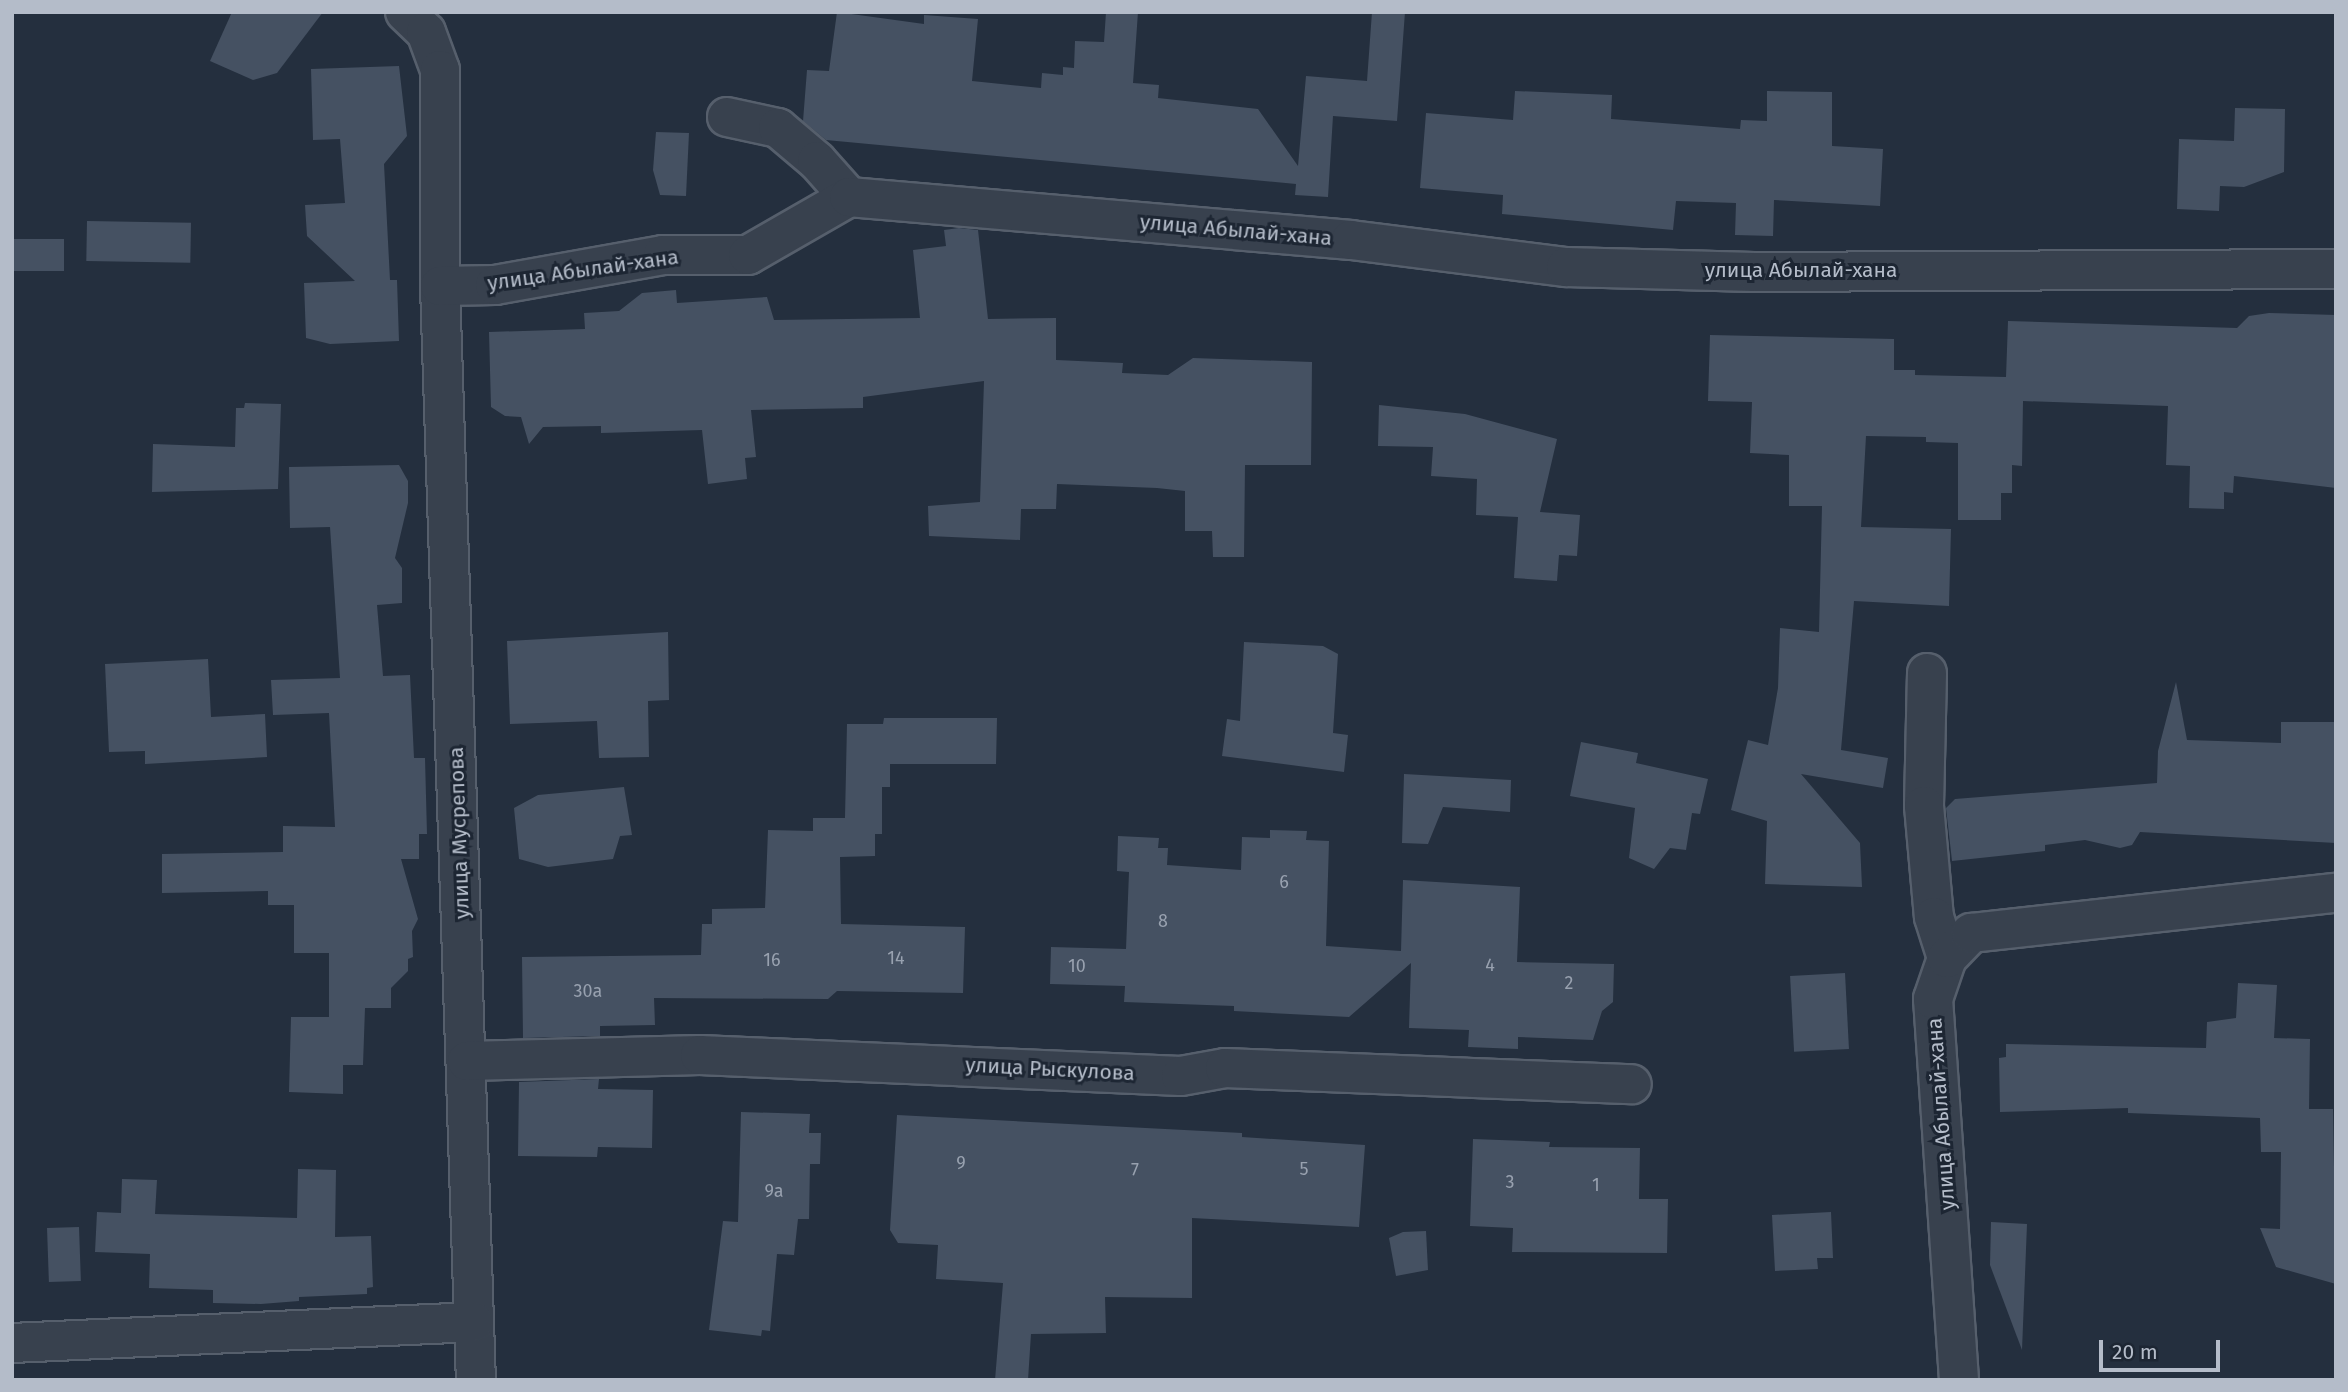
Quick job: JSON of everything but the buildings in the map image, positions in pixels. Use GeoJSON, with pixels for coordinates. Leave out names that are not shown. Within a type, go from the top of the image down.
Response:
{"type":"FeatureCollection","features":[{"type":"Feature","properties":{"kind":"street"},"geometry":{"type":"LineString","coordinates":[[405,12],[426,32],[440,82],[440,286]]}},
{"type":"Feature","properties":{"kind":"street"},"geometry":{"type":"LineString","coordinates":[[434,53],[449,12]]}},
{"type":"Feature","properties":{"kind":"street"},"geometry":{"type":"LineString","coordinates":[[727,117],[778,128],[849,197]]}},
{"type":"Feature","properties":{"kind":"street","name":"улица Абылай-хана"},"geometry":{"type":"LineString","coordinates":[[440,286],[495,285],[663,255],[748,255],[849,197],[1351,240],[1566,267],[1754,272],[2336,268]]}},
{"type":"Feature","properties":{"kind":"street","name":"улица Мусрепова"},"geometry":{"type":"LineString","coordinates":[[440,286],[476,1380]]}},
{"type":"Feature","properties":{"kind":"street"},"geometry":{"type":"LineString","coordinates":[[1927,673],[1924,806],[1934,917],[1947,958]]}},
{"type":"Feature","properties":{"kind":"street","name":"улица Абылай-хана"},"geometry":{"type":"LineString","coordinates":[[1959,1380],[1933,999],[1947,958],[1971,933],[2336,894]]}},
{"type":"Feature","properties":{"kind":"street","name":"улица Рыскулова"},"geometry":{"type":"LineString","coordinates":[[467,1061],[700,1055],[1181,1076],[1225,1068],[1632,1084]]}},
{"type":"Feature","properties":{"kind":"street"},"geometry":{"type":"LineString","coordinates":[[12,1343],[175,1332],[474,1322]]}}]}
